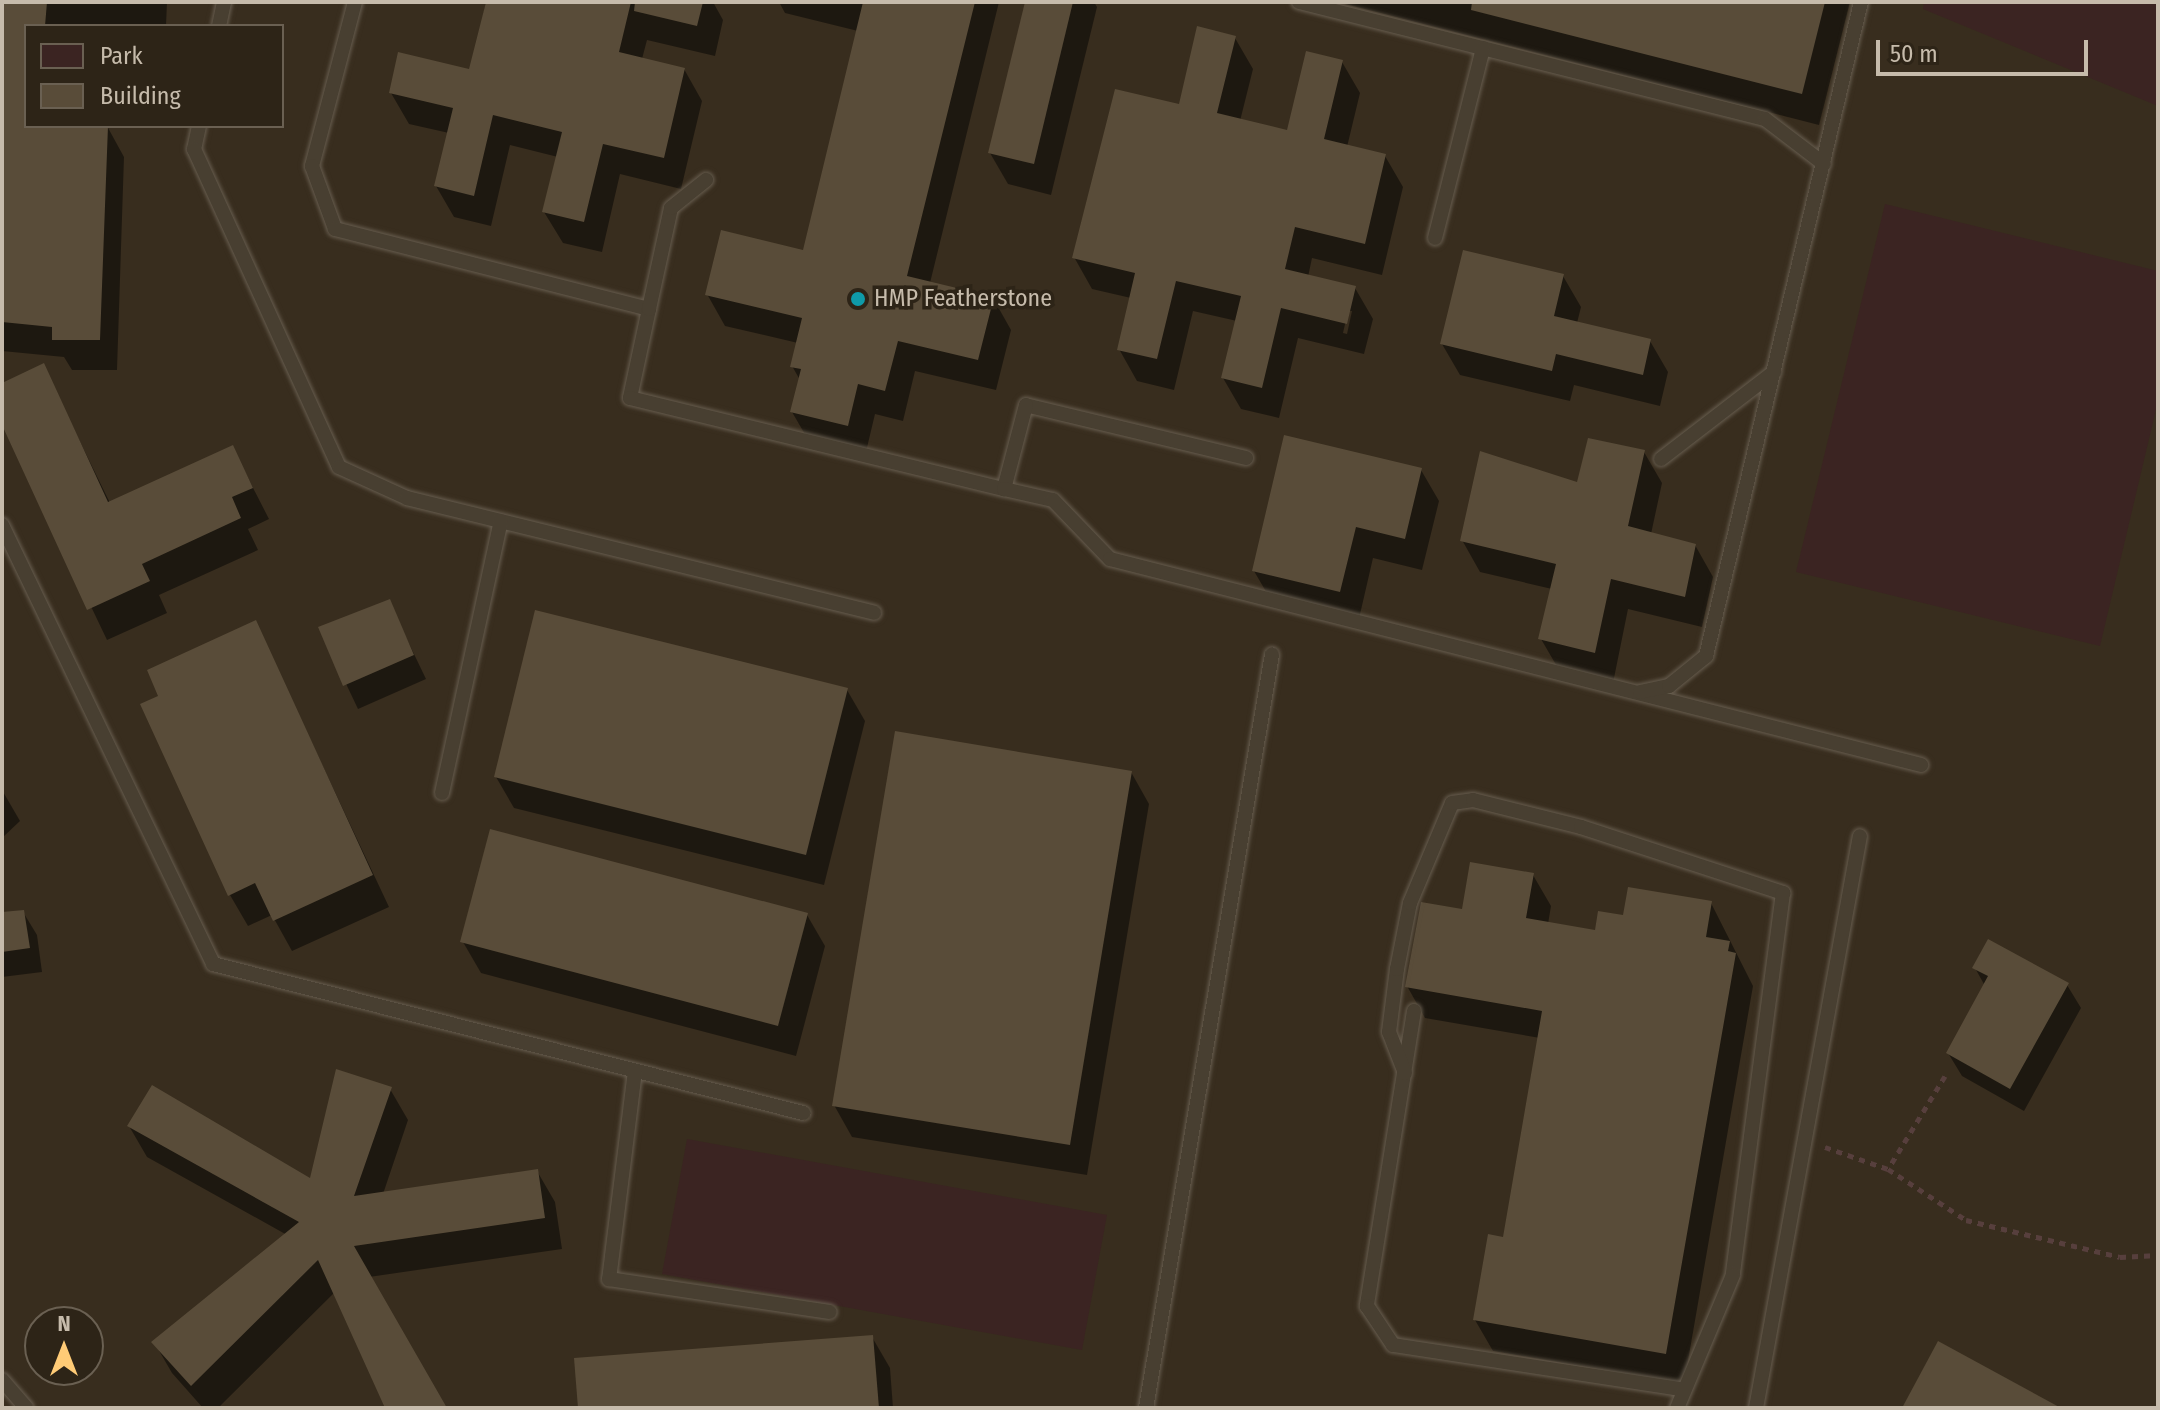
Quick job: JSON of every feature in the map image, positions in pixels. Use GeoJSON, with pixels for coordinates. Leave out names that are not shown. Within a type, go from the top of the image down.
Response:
{"type":"FeatureCollection","features":[{"type":"Feature","properties":{"kind":"lane"},"geometry":{"type":"LineString","coordinates":[[219,24],[224,2]]}},
{"type":"Feature","properties":{"kind":"lane"},"geometry":{"type":"LineString","coordinates":[[355,2],[312,166],[335,229],[649,309]]}},
{"type":"Feature","properties":{"kind":"lane"},"geometry":{"type":"LineString","coordinates":[[1299,2],[1765,119],[1824,164]]}},
{"type":"Feature","properties":{"kind":"lane"},"geometry":{"type":"LineString","coordinates":[[1636,693],[1669,686],[1706,656],[1861,2]]}},
{"type":"Feature","properties":{"kind":"lane"},"geometry":{"type":"LineString","coordinates":[[1435,238],[1483,48]]}},
{"type":"Feature","properties":{"kind":"lane"},"geometry":{"type":"LineString","coordinates":[[199,128],[194,149],[339,467],[407,498],[874,613]]}},
{"type":"Feature","properties":{"kind":"lane"},"geometry":{"type":"LineString","coordinates":[[706,180],[671,208],[630,398],[1053,500],[1110,559],[1921,765]]}},
{"type":"Feature","properties":{"kind":"lane"},"geometry":{"type":"LineString","coordinates":[[1661,459],[1774,372]]}},
{"type":"Feature","properties":{"kind":"lane"},"geometry":{"type":"LineString","coordinates":[[1004,489],[1026,405],[1246,458]]}},
{"type":"Feature","properties":{"kind":"lane"},"geometry":{"type":"LineString","coordinates":[[442,793],[501,521]]}},
{"type":"Feature","properties":{"kind":"lane"},"geometry":{"type":"LineString","coordinates":[[2,525],[213,964],[803,1113]]}},
{"type":"Feature","properties":{"kind":"lane"},"geometry":{"type":"LineString","coordinates":[[1146,1408],[1272,654]]}},
{"type":"Feature","properties":{"kind":"lane"},"geometry":{"type":"LineString","coordinates":[[1405,1073],[1389,1032],[1397,969],[1410,903],[1452,803],[1473,800],[1581,827],[1783,893],[1733,1275],[1681,1389],[1677,1408]]}},
{"type":"Feature","properties":{"kind":"lane"},"geometry":{"type":"LineString","coordinates":[[1756,1408],[1860,836]]}},
{"type":"Feature","properties":{"kind":"lane"},"geometry":{"type":"LineString","coordinates":[[1414,1011],[1367,1306],[1393,1345],[1681,1389]]}},
{"type":"Feature","properties":{"kind":"lane"},"geometry":{"type":"LineString","coordinates":[[635,1071],[609,1279],[830,1312]]}},
{"type":"Feature","properties":{"kind":"lane"},"geometry":{"type":"LineString","coordinates":[[2,1380],[26,1408]]}},
{"type":"Feature","properties":{"kind":"path"},"geometry":{"type":"LineString","coordinates":[[1888,1169],[1945,1076]]}},
{"type":"Feature","properties":{"kind":"path"},"geometry":{"type":"LineString","coordinates":[[1804,1141],[1888,1169],[1966,1220],[2120,1257],[2158,1255]]}},
{"type":"Feature","properties":{"kind":"green space"},"geometry":{"type":"Polygon","coordinates":[[[1924,2],[2158,2],[2158,106],[1923,9],[1924,2]]]}},
{"type":"Feature","properties":{"kind":"green space"},"geometry":{"type":"Polygon","coordinates":[[[1885,204],[2158,271],[2158,401],[2100,646],[1796,572],[1885,204]]]}},
{"type":"Feature","properties":{"kind":"green space"},"geometry":{"type":"Polygon","coordinates":[[[687,1139],[1107,1215],[1082,1350],[662,1274],[687,1139]]]}},
{"type":"Feature","properties":{"kind":"building"},"geometry":{"type":"Polygon","coordinates":[[[2,2],[47,2],[45,24],[24,24],[24,128],[108,128],[100,340],[52,340],[52,327],[2,322],[2,2]]]}},
{"type":"Feature","properties":{"kind":"building"},"geometry":{"type":"Polygon","coordinates":[[[486,2],[631,2],[619,52],[685,68],[664,158],[603,144],[584,222],[542,212],[562,132],[493,115],[474,196],[434,186],[453,108],[389,93],[398,52],[469,69],[486,2]]]}},
{"type":"Feature","properties":{"kind":"building"},"geometry":{"type":"Polygon","coordinates":[[[635,2],[703,2],[697,26],[634,11],[635,2]]]}},
{"type":"Feature","properties":{"kind":"building"},"geometry":{"type":"Polygon","coordinates":[[[863,2],[975,2],[907,276],[994,297],[978,360],[898,341],[885,391],[858,384],[848,426],[790,412],[801,369],[790,367],[802,318],[705,295],[721,230],[803,250],[863,2]]]}},
{"type":"Feature","properties":{"kind":"building"},"geometry":{"type":"Polygon","coordinates":[[[1025,2],[1073,2],[1034,164],[988,153],[1025,2]]]}},
{"type":"Feature","properties":{"kind":"building"},"geometry":{"type":"Polygon","coordinates":[[[1472,2],[1825,2],[1802,94],[1471,10],[1472,2]]]}},
{"type":"Feature","properties":{"kind":"building"},"geometry":{"type":"Polygon","coordinates":[[[1197,26],[1236,36],[1217,113],[1287,130],[1306,51],[1343,60],[1324,139],[1386,154],[1365,244],[1295,227],[1285,269],[1356,286],[1347,324],[1281,308],[1262,388],[1221,378],[1241,296],[1176,281],[1157,359],[1117,350],[1135,273],[1072,258],[1115,89],[1179,104],[1197,26]]]}},
{"type":"Feature","properties":{"kind":"building"},"geometry":{"type":"Polygon","coordinates":[[[1463,250],[1564,274],[1554,316],[1651,339],[1643,375],[1556,354],[1552,371],[1440,344],[1463,250]]]}},
{"type":"Feature","properties":{"kind":"building"},"geometry":{"type":"Polygon","coordinates":[[[44,363],[108,502],[233,445],[253,488],[232,497],[241,518],[142,564],[150,581],[87,610],[2,425],[2,383],[44,363]]]}},
{"type":"Feature","properties":{"kind":"building"},"geometry":{"type":"Polygon","coordinates":[[[1284,435],[1422,468],[1405,539],[1356,527],[1340,592],[1252,571],[1284,435]]]}},
{"type":"Feature","properties":{"kind":"building"},"geometry":{"type":"Polygon","coordinates":[[[1588,438],[1645,450],[1628,526],[1696,544],[1685,597],[1611,579],[1595,653],[1538,639],[1556,564],[1460,541],[1480,451],[1577,482],[1588,438]]]}},
{"type":"Feature","properties":{"kind":"building"},"geometry":{"type":"Polygon","coordinates":[[[390,599],[414,655],[343,686],[318,627],[390,599]]]}},
{"type":"Feature","properties":{"kind":"building"},"geometry":{"type":"Polygon","coordinates":[[[535,610],[848,688],[806,855],[494,777],[535,610]]]}},
{"type":"Feature","properties":{"kind":"building"},"geometry":{"type":"Polygon","coordinates":[[[256,620],[373,875],[273,921],[255,883],[228,896],[140,704],[158,696],[147,670],[256,620]]]}},
{"type":"Feature","properties":{"kind":"building"},"geometry":{"type":"Polygon","coordinates":[[[895,731],[1132,771],[1070,1145],[832,1106],[895,731]]]}},
{"type":"Feature","properties":{"kind":"building"},"geometry":{"type":"Polygon","coordinates":[[[490,829],[808,913],[778,1026],[460,942],[490,829]]]}},
{"type":"Feature","properties":{"kind":"building"},"geometry":{"type":"Polygon","coordinates":[[[1470,862],[1534,873],[1526,918],[1595,930],[1598,911],[1623,915],[1628,887],[1712,901],[1706,937],[1730,941],[1728,951],[1736,953],[1666,1354],[1473,1320],[1488,1234],[1503,1237],[1542,1011],[1405,987],[1421,902],[1462,909],[1470,862]]]}},
{"type":"Feature","properties":{"kind":"building"},"geometry":{"type":"Polygon","coordinates":[[[24,910],[30,948],[2,952],[2,912],[24,910]]]}},
{"type":"Feature","properties":{"kind":"building"},"geometry":{"type":"Polygon","coordinates":[[[1988,939],[2069,983],[2010,1089],[1946,1053],[1988,976],[1972,968],[1988,939]]]}},
{"type":"Feature","properties":{"kind":"building"},"geometry":{"type":"Polygon","coordinates":[[[336,1069],[392,1087],[354,1196],[538,1169],[545,1218],[354,1246],[447,1408],[385,1408],[318,1260],[191,1386],[151,1342],[299,1222],[127,1126],[152,1085],[310,1178],[336,1069]]]}},
{"type":"Feature","properties":{"kind":"building"},"geometry":{"type":"Polygon","coordinates":[[[873,1335],[879,1408],[578,1408],[574,1358],[873,1335]]]}},
{"type":"Feature","properties":{"kind":"building"},"geometry":{"type":"Polygon","coordinates":[[[1938,1341],[2061,1408],[1902,1408],[1938,1341]]]}},
{"type":"Feature","properties":{"kind":"place","name":"HMP Featherstone"},"geometry":{"type":"Point","coordinates":[858,299]}}]}
